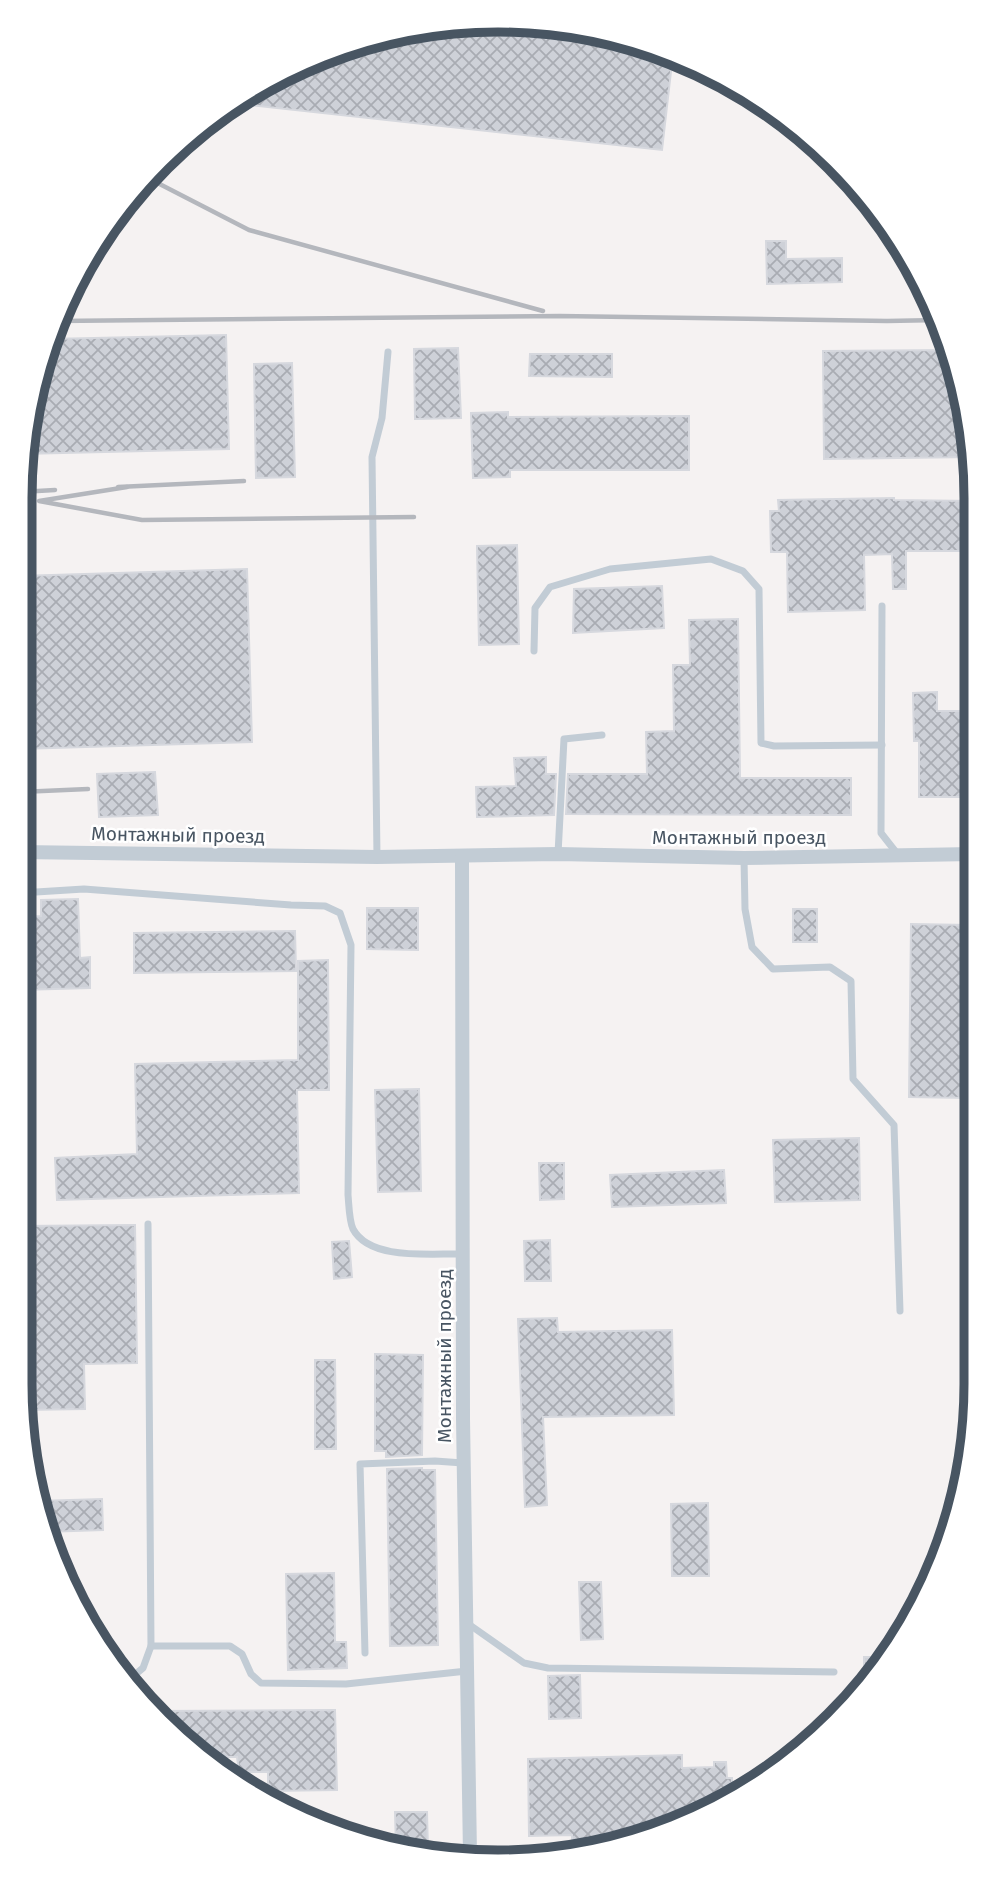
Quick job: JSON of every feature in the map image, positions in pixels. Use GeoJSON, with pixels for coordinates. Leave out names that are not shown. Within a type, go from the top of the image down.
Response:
{"type":"FeatureCollection","features":[{"type":"Feature","properties":{"kind":"street","name":"Монтажный проезд"},"geometry":{"type":"LineString","coordinates":[[32,852],[377,857],[558,854],[744,858],[964,855]]}},
{"type":"Feature","properties":{"kind":"street","name":"Монтажный проезд"},"geometry":{"type":"LineString","coordinates":[[462,857],[464,1463],[470,1849]]}},
{"type":"Feature","properties":{"kind":"lane"},"geometry":{"type":"LineString","coordinates":[[377,857],[372,457],[382,418],[388,352]]}},
{"type":"Feature","properties":{"kind":"lane"},"geometry":{"type":"LineString","coordinates":[[534,651],[535,608],[550,587],[610,569],[711,559],[743,571],[759,589],[761,743],[774,746],[882,745]]}},
{"type":"Feature","properties":{"kind":"lane"},"geometry":{"type":"LineString","coordinates":[[882,606],[881,833],[899,856]]}},
{"type":"Feature","properties":{"kind":"lane"},"geometry":{"type":"LineString","coordinates":[[558,854],[564,739],[602,735]]}},
{"type":"Feature","properties":{"kind":"lane"},"geometry":{"type":"LineString","coordinates":[[744,858],[745,909],[752,947],[773,969],[830,967],[851,981],[853,1079],[894,1125],[900,1311]]}},
{"type":"Feature","properties":{"kind":"lane"},"geometry":{"type":"LineString","coordinates":[[32,893],[84,889],[291,905],[325,905],[340,913],[351,945],[348,1195],[352,1228],[367,1245],[398,1253],[463,1254]]}},
{"type":"Feature","properties":{"kind":"lane"},"geometry":{"type":"LineString","coordinates":[[134,1675],[143,1668],[151,1647],[148,1224]]}},
{"type":"Feature","properties":{"kind":"lane"},"geometry":{"type":"LineString","coordinates":[[365,1653],[360,1464],[435,1461],[464,1463]]}},
{"type":"Feature","properties":{"kind":"lane"},"geometry":{"type":"LineString","coordinates":[[466,1623],[524,1663],[548,1668],[834,1672]]}},
{"type":"Feature","properties":{"kind":"lane"},"geometry":{"type":"LineString","coordinates":[[151,1647],[230,1646],[242,1654],[251,1674],[261,1683],[346,1684],[467,1671]]}},
{"type":"Feature","properties":{"kind":"building"},"geometry":{"type":"Polygon","coordinates":[[[467,32],[558,35],[618,47],[672,65],[662,150],[247,105],[319,67],[377,47],[407,40],[467,32]]]}},
{"type":"Feature","properties":{"kind":"building"},"geometry":{"type":"Polygon","coordinates":[[[766,241],[786,241],[786,259],[842,258],[842,282],[767,284],[766,241]]]}},
{"type":"Feature","properties":{"kind":"building"},"geometry":{"type":"Polygon","coordinates":[[[226,335],[229,449],[33,454],[40,407],[59,339],[226,335]]]}},
{"type":"Feature","properties":{"kind":"building"},"geometry":{"type":"Polygon","coordinates":[[[458,348],[461,418],[415,419],[414,349],[458,348]]]}},
{"type":"Feature","properties":{"kind":"building"},"geometry":{"type":"Polygon","coordinates":[[[940,350],[955,407],[962,457],[824,459],[823,351],[940,350]]]}},
{"type":"Feature","properties":{"kind":"building"},"geometry":{"type":"Polygon","coordinates":[[[530,354],[612,354],[612,377],[529,376],[530,354]]]}},
{"type":"Feature","properties":{"kind":"building"},"geometry":{"type":"Polygon","coordinates":[[[292,363],[295,477],[256,478],[254,364],[292,363]]]}},
{"type":"Feature","properties":{"kind":"building"},"geometry":{"type":"Polygon","coordinates":[[[508,412],[508,417],[689,416],[689,470],[510,470],[510,477],[473,478],[471,413],[508,412]]]}},
{"type":"Feature","properties":{"kind":"building"},"geometry":{"type":"Polygon","coordinates":[[[894,498],[964,501],[964,551],[906,551],[906,589],[893,589],[892,554],[864,555],[865,610],[788,612],[787,552],[771,552],[770,511],[779,511],[778,500],[894,498]]]}},
{"type":"Feature","properties":{"kind":"building"},"geometry":{"type":"Polygon","coordinates":[[[517,545],[519,644],[479,645],[477,546],[517,545]]]}},
{"type":"Feature","properties":{"kind":"building"},"geometry":{"type":"Polygon","coordinates":[[[247,569],[252,742],[32,749],[32,576],[247,569]]]}},
{"type":"Feature","properties":{"kind":"building"},"geometry":{"type":"Polygon","coordinates":[[[662,586],[664,628],[573,633],[574,589],[662,586]]]}},
{"type":"Feature","properties":{"kind":"building"},"geometry":{"type":"Polygon","coordinates":[[[738,619],[740,778],[851,778],[851,815],[566,814],[568,774],[647,774],[646,732],[674,731],[673,665],[690,665],[689,620],[738,619]]]}},
{"type":"Feature","properties":{"kind":"building"},"geometry":{"type":"Polygon","coordinates":[[[937,692],[937,711],[964,711],[964,797],[919,797],[919,741],[914,741],[913,693],[937,692]]]}},
{"type":"Feature","properties":{"kind":"building"},"geometry":{"type":"Polygon","coordinates":[[[546,757],[546,774],[556,774],[554,815],[477,817],[476,787],[516,786],[514,758],[546,757]]]}},
{"type":"Feature","properties":{"kind":"building"},"geometry":{"type":"Polygon","coordinates":[[[155,772],[158,815],[99,817],[97,774],[155,772]]]}},
{"type":"Feature","properties":{"kind":"building"},"geometry":{"type":"Polygon","coordinates":[[[78,899],[80,958],[90,957],[90,988],[32,990],[32,916],[41,916],[41,900],[78,899]]]}},
{"type":"Feature","properties":{"kind":"building"},"geometry":{"type":"Polygon","coordinates":[[[367,908],[418,908],[418,950],[367,949],[367,908]]]}},
{"type":"Feature","properties":{"kind":"building"},"geometry":{"type":"Polygon","coordinates":[[[793,909],[817,909],[817,942],[793,942],[793,909]]]}},
{"type":"Feature","properties":{"kind":"building"},"geometry":{"type":"Polygon","coordinates":[[[911,924],[964,925],[964,1098],[909,1097],[911,924]]]}},
{"type":"Feature","properties":{"kind":"building"},"geometry":{"type":"Polygon","coordinates":[[[295,931],[296,971],[134,973],[134,933],[295,931]]]}},
{"type":"Feature","properties":{"kind":"building"},"geometry":{"type":"Polygon","coordinates":[[[328,960],[329,1090],[297,1090],[299,1193],[57,1200],[55,1158],[137,1154],[135,1064],[298,1060],[298,961],[328,960]]]}},
{"type":"Feature","properties":{"kind":"building"},"geometry":{"type":"Polygon","coordinates":[[[419,1089],[421,1191],[378,1192],[375,1090],[419,1089]]]}},
{"type":"Feature","properties":{"kind":"building"},"geometry":{"type":"Polygon","coordinates":[[[859,1138],[860,1200],[775,1202],[773,1140],[859,1138]]]}},
{"type":"Feature","properties":{"kind":"building"},"geometry":{"type":"Polygon","coordinates":[[[539,1163],[564,1163],[564,1199],[540,1200],[539,1163]]]}},
{"type":"Feature","properties":{"kind":"building"},"geometry":{"type":"Polygon","coordinates":[[[724,1170],[726,1203],[612,1207],[610,1175],[724,1170]]]}},
{"type":"Feature","properties":{"kind":"building"},"geometry":{"type":"Polygon","coordinates":[[[135,1225],[137,1363],[84,1364],[85,1409],[32,1410],[32,1226],[135,1225]]]}},
{"type":"Feature","properties":{"kind":"building"},"geometry":{"type":"Polygon","coordinates":[[[550,1240],[551,1281],[525,1281],[524,1241],[550,1240]]]}},
{"type":"Feature","properties":{"kind":"building"},"geometry":{"type":"Polygon","coordinates":[[[349,1241],[352,1277],[334,1279],[332,1242],[349,1241]]]}},
{"type":"Feature","properties":{"kind":"building"},"geometry":{"type":"Polygon","coordinates":[[[557,1318],[558,1332],[672,1330],[674,1415],[543,1417],[547,1505],[525,1507],[518,1319],[557,1318]]]}},
{"type":"Feature","properties":{"kind":"building"},"geometry":{"type":"Polygon","coordinates":[[[375,1354],[423,1355],[422,1455],[386,1457],[386,1451],[375,1451],[375,1354]]]}},
{"type":"Feature","properties":{"kind":"building"},"geometry":{"type":"Polygon","coordinates":[[[315,1360],[335,1360],[336,1449],[315,1449],[315,1360]]]}},
{"type":"Feature","properties":{"kind":"building"},"geometry":{"type":"Polygon","coordinates":[[[387,1469],[435,1470],[438,1645],[390,1646],[387,1469]]]}},
{"type":"Feature","properties":{"kind":"building"},"geometry":{"type":"Polygon","coordinates":[[[102,1499],[103,1530],[56,1532],[46,1501],[102,1499]]]}},
{"type":"Feature","properties":{"kind":"building"},"geometry":{"type":"Polygon","coordinates":[[[708,1503],[709,1576],[672,1576],[671,1504],[708,1503]]]}},
{"type":"Feature","properties":{"kind":"building"},"geometry":{"type":"Polygon","coordinates":[[[334,1573],[335,1642],[346,1642],[347,1668],[288,1670],[286,1574],[334,1573]]]}},
{"type":"Feature","properties":{"kind":"building"},"geometry":{"type":"Polygon","coordinates":[[[579,1582],[601,1582],[603,1639],[581,1640],[579,1582]]]}},
{"type":"Feature","properties":{"kind":"building"},"geometry":{"type":"Polygon","coordinates":[[[864,1657],[874,1657],[865,1669],[864,1657]]]}},
{"type":"Feature","properties":{"kind":"building"},"geometry":{"type":"Polygon","coordinates":[[[580,1675],[581,1718],[549,1719],[548,1676],[580,1675]]]}},
{"type":"Feature","properties":{"kind":"building"},"geometry":{"type":"Polygon","coordinates":[[[335,1710],[337,1790],[272,1791],[268,1789],[268,1772],[241,1772],[237,1757],[220,1757],[166,1711],[335,1710]]]}},
{"type":"Feature","properties":{"kind":"building"},"geometry":{"type":"Polygon","coordinates":[[[682,1755],[682,1768],[714,1767],[714,1762],[726,1762],[727,1778],[732,1778],[732,1786],[676,1814],[647,1825],[572,1844],[572,1835],[529,1836],[528,1759],[682,1755]]]}},
{"type":"Feature","properties":{"kind":"building"},"geometry":{"type":"Polygon","coordinates":[[[395,1812],[427,1812],[428,1844],[396,1838],[395,1812]]]}},
{"type":"Feature","properties":{"kind":"railway"},"geometry":{"type":"LineString","coordinates":[[155,182],[249,230],[543,311]]}},
{"type":"Feature","properties":{"kind":"railway"},"geometry":{"type":"LineString","coordinates":[[66,321],[560,316],[928,320]]}},
{"type":"Feature","properties":{"kind":"railway"},"geometry":{"type":"LineString","coordinates":[[118,487],[244,481]]}},
{"type":"Feature","properties":{"kind":"railway"},"geometry":{"type":"LineString","coordinates":[[127,487],[39,501],[142,520],[414,517]]}},
{"type":"Feature","properties":{"kind":"railway"},"geometry":{"type":"LineString","coordinates":[[32,491],[55,490]]}},
{"type":"Feature","properties":{"kind":"railway"},"geometry":{"type":"LineString","coordinates":[[32,791],[88,789]]}}]}
